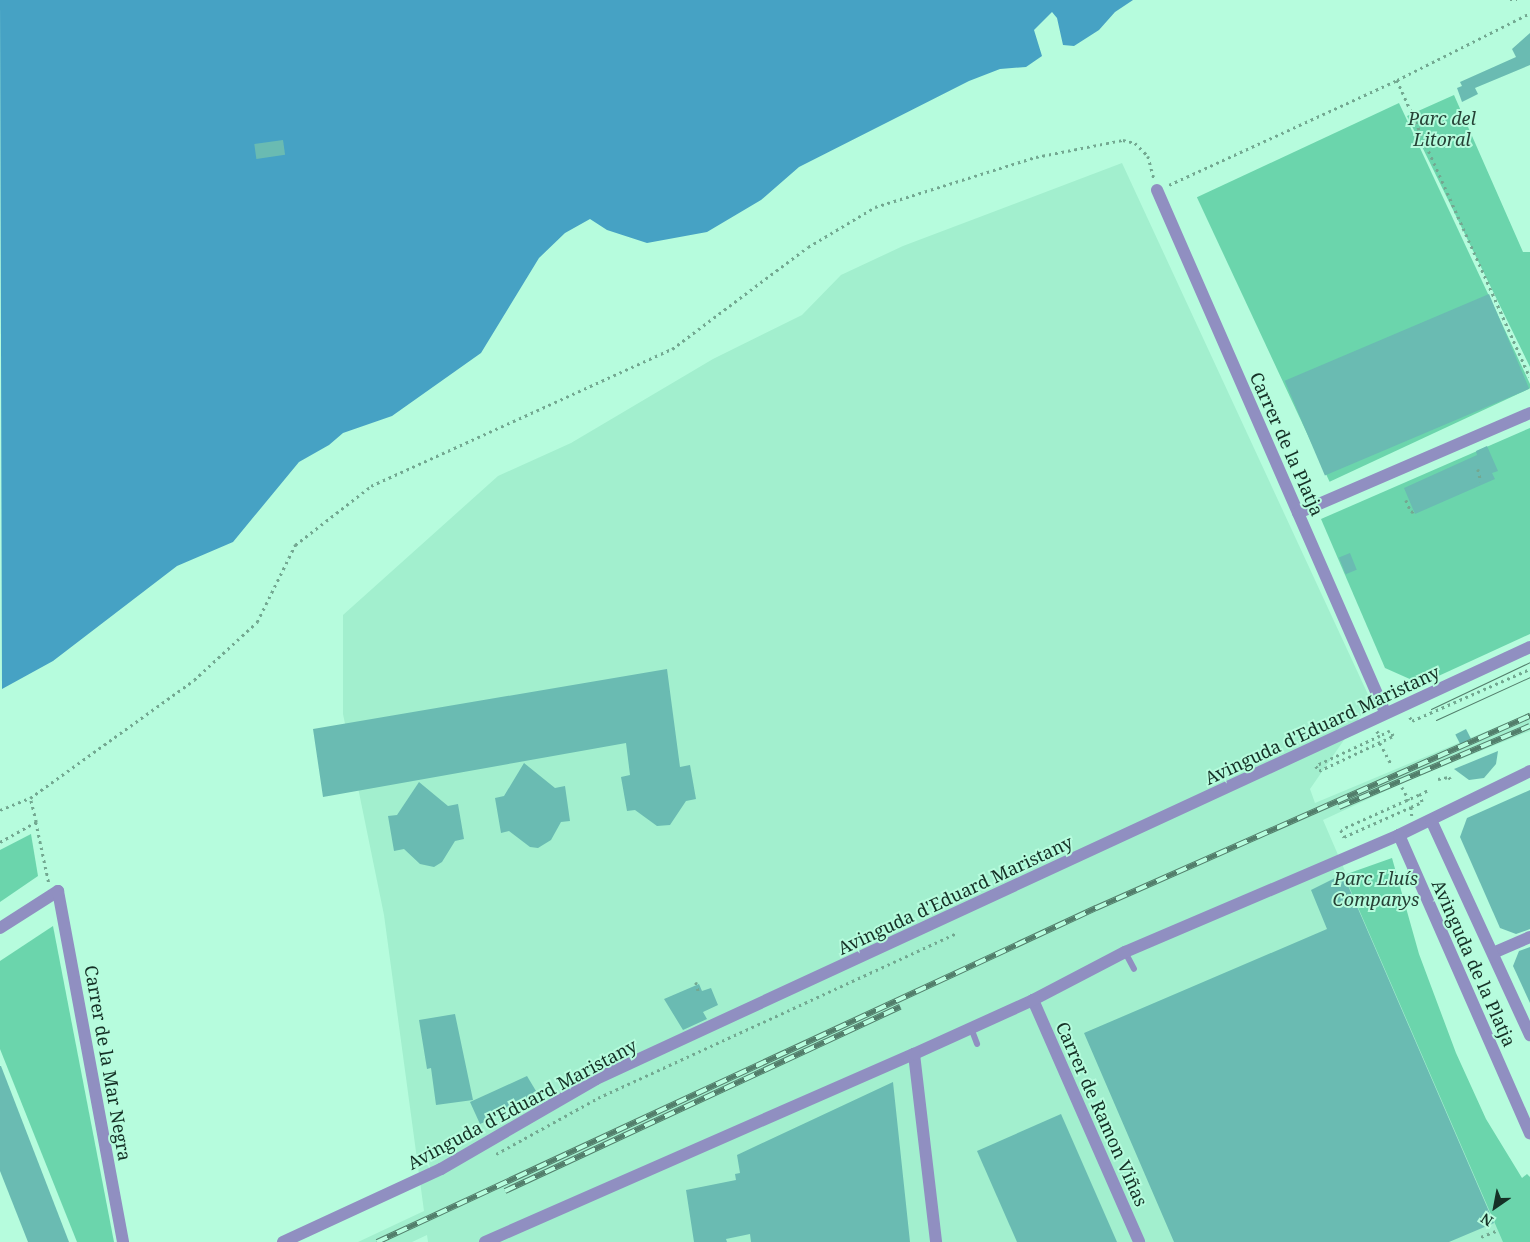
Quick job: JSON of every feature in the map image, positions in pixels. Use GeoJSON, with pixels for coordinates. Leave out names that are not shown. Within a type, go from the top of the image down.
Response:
{"type":"FeatureCollection","features":[{"type":"Feature","properties":{"kind":"street","name":"Carrer de la Platja"},"geometry":{"type":"LineString","coordinates":[[1157,190],[1385,712]]}},
{"type":"Feature","properties":{"kind":"street"},"geometry":{"type":"LineString","coordinates":[[1298,513],[1530,413]]}},
{"type":"Feature","properties":{"kind":"street","name":"Avinguda d'Eduard Maristany"},"geometry":{"type":"LineString","coordinates":[[283,1242],[441,1169],[596,1079],[1255,777],[1371,718],[1530,647]]}},
{"type":"Feature","properties":{"kind":"street"},"geometry":{"type":"LineString","coordinates":[[485,1242],[914,1054],[1033,1000],[1125,952],[1399,835],[1530,771]]}},
{"type":"Feature","properties":{"kind":"street","name":"Avinguda de la Platja"},"geometry":{"type":"LineString","coordinates":[[1432,820],[1530,1035]]}},
{"type":"Feature","properties":{"kind":"street","name":"Avinguda de la Platja"},"geometry":{"type":"LineString","coordinates":[[1399,835],[1530,1133]]}},
{"type":"Feature","properties":{"kind":"street"},"geometry":{"type":"LineString","coordinates":[[0,928],[55,892]]}},
{"type":"Feature","properties":{"kind":"street","name":"Carrer de la Mar Negra"},"geometry":{"type":"LineString","coordinates":[[55,892],[123,1242]]}},
{"type":"Feature","properties":{"kind":"street"},"geometry":{"type":"LineString","coordinates":[[1494,953],[1530,937]]}},
{"type":"Feature","properties":{"kind":"street","name":"Carrer de Ramon Viñas"},"geometry":{"type":"LineString","coordinates":[[1033,1000],[1139,1242]]}},
{"type":"Feature","properties":{"kind":"street"},"geometry":{"type":"LineString","coordinates":[[914,1054],[936,1242]]}},
{"type":"Feature","properties":{"kind":"lane"},"geometry":{"type":"LineString","coordinates":[[1125,952],[1134,969]]}},
{"type":"Feature","properties":{"kind":"lane"},"geometry":{"type":"LineString","coordinates":[[971,1028],[977,1044]]}},
{"type":"Feature","properties":{"kind":"path"},"geometry":{"type":"LineString","coordinates":[[1510,0],[1517,0]]}},
{"type":"Feature","properties":{"kind":"path"},"geometry":{"type":"LineString","coordinates":[[0,810],[30,798],[201,673],[257,622],[295,545],[371,486],[672,349],[808,247],[875,207],[1036,157],[1123,140],[1135,143],[1148,156],[1157,190],[1397,80],[1530,13]]}},
{"type":"Feature","properties":{"kind":"path"},"geometry":{"type":"LineString","coordinates":[[1526,16],[1530,19]]}},
{"type":"Feature","properties":{"kind":"path"},"geometry":{"type":"LineString","coordinates":[[1397,80],[1530,376]]}},
{"type":"Feature","properties":{"kind":"path"},"geometry":{"type":"LineString","coordinates":[[1478,470],[1481,482]]}},
{"type":"Feature","properties":{"kind":"path"},"geometry":{"type":"LineString","coordinates":[[1406,500],[1411,512],[1414,511]]}},
{"type":"Feature","properties":{"kind":"path"},"geometry":{"type":"LineString","coordinates":[[1410,716],[1412,721],[1530,669]]}},
{"type":"Feature","properties":{"kind":"path"},"geometry":{"type":"LineString","coordinates":[[1371,718],[1380,736]]}},
{"type":"Feature","properties":{"kind":"path"},"geometry":{"type":"LineString","coordinates":[[1390,731],[1393,736],[1380,743],[1319,772],[1316,766],[1390,731]]}},
{"type":"Feature","properties":{"kind":"path"},"geometry":{"type":"LineString","coordinates":[[1380,743],[1391,764]]}},
{"type":"Feature","properties":{"kind":"path"},"geometry":{"type":"LineString","coordinates":[[1438,779],[1450,777],[1451,780]]}},
{"type":"Feature","properties":{"kind":"path"},"geometry":{"type":"LineString","coordinates":[[1402,787],[1409,800]]}},
{"type":"Feature","properties":{"kind":"path"},"geometry":{"type":"LineString","coordinates":[[1419,795],[1422,802],[1411,809],[1344,837],[1341,830],[1428,790]]}},
{"type":"Feature","properties":{"kind":"path"},"geometry":{"type":"LineString","coordinates":[[30,798],[55,892]]}},
{"type":"Feature","properties":{"kind":"path"},"geometry":{"type":"LineString","coordinates":[[0,842],[36,822]]}},
{"type":"Feature","properties":{"kind":"path"},"geometry":{"type":"LineString","coordinates":[[493,1155],[598,1098],[956,933]]}},
{"type":"Feature","properties":{"kind":"path"},"geometry":{"type":"LineString","coordinates":[[696,982],[700,994]]}},
{"type":"Feature","properties":{"kind":"path"},"geometry":{"type":"LineString","coordinates":[[1481,1237],[1498,1230]]}},
{"type":"Feature","properties":{"kind":"shaded area"},"geometry":{"type":"Polygon","coordinates":[[[1122,163],[1371,701],[1310,789],[1315,803],[1530,713],[1530,731],[1409,780],[1323,820],[1505,1242],[428,1242],[427,1235],[412,1242],[358,1242],[424,1211],[384,915],[343,714],[343,615],[498,476],[571,443],[713,359],[802,315],[841,275],[903,246],[1122,163]]]}},
{"type":"Feature","properties":{"kind":"green space","name":"Parc del Litoral"},"geometry":{"type":"Polygon","coordinates":[[[1454,95],[1523,252],[1530,252],[1530,367],[1407,116],[1454,95]]]}},
{"type":"Feature","properties":{"kind":"green space"},"geometry":{"type":"Polygon","coordinates":[[[1399,103],[1530,384],[1530,388],[1330,482],[1197,197],[1399,103]]]}},
{"type":"Feature","properties":{"kind":"green space"},"geometry":{"type":"Polygon","coordinates":[[[1530,428],[1530,634],[1421,684],[1385,668],[1321,519],[1530,428]]]}},
{"type":"Feature","properties":{"kind":"green space"},"geometry":{"type":"Polygon","coordinates":[[[31,834],[38,876],[0,902],[0,850],[31,834]]]}},
{"type":"Feature","properties":{"kind":"green space","name":"Parc Lluís Companys"},"geometry":{"type":"Polygon","coordinates":[[[1392,858],[1419,954],[1456,1053],[1486,1119],[1522,1178],[1527,1174],[1530,1177],[1530,1242],[1503,1242],[1344,875],[1392,858]]]}},
{"type":"Feature","properties":{"kind":"green space"},"geometry":{"type":"Polygon","coordinates":[[[53,926],[114,1242],[77,1242],[0,1049],[0,961],[53,926]]]}},
{"type":"Feature","properties":{"kind":"water"},"geometry":{"type":"Polygon","coordinates":[[[0,0],[1133,0],[1115,12],[1099,30],[1074,46],[1063,45],[1057,18],[1052,12],[1034,30],[1042,56],[1026,67],[1000,69],[969,81],[799,167],[761,200],[707,232],[647,243],[607,230],[590,219],[565,233],[539,258],[481,353],[392,416],[343,433],[329,445],[299,462],[233,542],[177,566],[53,661],[2,689],[0,0]]]}},
{"type":"Feature","properties":{"kind":"building"},"geometry":{"type":"Polygon","coordinates":[[[1530,33],[1530,65],[1475,88],[1478,94],[1462,102],[1457,88],[1462,86],[1460,82],[1516,57],[1512,49],[1530,33]]]}},
{"type":"Feature","properties":{"kind":"building"},"geometry":{"type":"Polygon","coordinates":[[[283,140],[285,155],[256,159],[254,144],[283,140]]]}},
{"type":"Feature","properties":{"kind":"building"},"geometry":{"type":"Polygon","coordinates":[[[1489,294],[1529,389],[1325,476],[1285,381],[1489,294]]]}},
{"type":"Feature","properties":{"kind":"building"},"geometry":{"type":"Polygon","coordinates":[[[1487,446],[1498,471],[1492,473],[1495,479],[1415,514],[1404,488],[1477,455],[1476,451],[1487,446]]]}},
{"type":"Feature","properties":{"kind":"building"},"geometry":{"type":"Polygon","coordinates":[[[1350,553],[1357,570],[1346,574],[1339,557],[1350,553]]]}},
{"type":"Feature","properties":{"kind":"building"},"geometry":{"type":"Polygon","coordinates":[[[667,669],[680,767],[690,765],[696,799],[686,801],[670,825],[657,826],[635,810],[627,811],[621,777],[630,775],[626,743],[323,797],[313,729],[667,669]]]}},
{"type":"Feature","properties":{"kind":"building"},"geometry":{"type":"Polygon","coordinates":[[[1466,729],[1471,739],[1460,744],[1455,734],[1466,729]]]}},
{"type":"Feature","properties":{"kind":"building"},"geometry":{"type":"Polygon","coordinates":[[[1498,751],[1496,764],[1484,778],[1469,780],[1454,769],[1498,751]]]}},
{"type":"Feature","properties":{"kind":"building"},"geometry":{"type":"Polygon","coordinates":[[[524,763],[555,788],[565,786],[570,821],[561,822],[551,840],[538,848],[530,847],[509,831],[501,833],[495,798],[504,796],[524,763]]]}},
{"type":"Feature","properties":{"kind":"building"},"geometry":{"type":"Polygon","coordinates":[[[419,782],[448,806],[458,804],[464,839],[455,841],[442,862],[434,867],[420,864],[404,849],[394,851],[388,816],[397,815],[419,782]]]}},
{"type":"Feature","properties":{"kind":"building"},"geometry":{"type":"Polygon","coordinates":[[[1530,790],[1530,929],[1516,934],[1500,928],[1460,837],[1467,818],[1530,790]]]}},
{"type":"Feature","properties":{"kind":"building"},"geometry":{"type":"Polygon","coordinates":[[[1343,874],[1494,1223],[1449,1242],[1174,1242],[1084,1033],[1327,929],[1311,890],[1343,874]]]}},
{"type":"Feature","properties":{"kind":"building"},"geometry":{"type":"Polygon","coordinates":[[[1530,947],[1530,1003],[1513,966],[1519,951],[1530,947]]]}},
{"type":"Feature","properties":{"kind":"building"},"geometry":{"type":"Polygon","coordinates":[[[699,984],[702,991],[711,988],[718,1005],[703,1012],[707,1019],[683,1030],[664,999],[699,984]]]}},
{"type":"Feature","properties":{"kind":"building"},"geometry":{"type":"Polygon","coordinates":[[[455,1014],[473,1100],[436,1105],[431,1068],[427,1069],[419,1020],[455,1014]]]}},
{"type":"Feature","properties":{"kind":"building"},"geometry":{"type":"Polygon","coordinates":[[[0,1066],[69,1242],[28,1242],[0,1171],[0,1066]]]}},
{"type":"Feature","properties":{"kind":"building"},"geometry":{"type":"Polygon","coordinates":[[[527,1076],[539,1096],[537,1099],[480,1124],[470,1102],[527,1076]]]}},
{"type":"Feature","properties":{"kind":"building"},"geometry":{"type":"Polygon","coordinates":[[[893,1082],[910,1242],[751,1242],[750,1234],[726,1239],[727,1242],[694,1242],[686,1190],[736,1180],[735,1174],[740,1173],[737,1155],[893,1082]]]}},
{"type":"Feature","properties":{"kind":"building"},"geometry":{"type":"Polygon","coordinates":[[[1061,1114],[1117,1242],[1017,1242],[977,1151],[1061,1114]]]}},
{"type":"Feature","properties":{"kind":"tram line"},"geometry":{"type":"LineString","coordinates":[[1431,709],[1530,662]]}},
{"type":"Feature","properties":{"kind":"tram line"},"geometry":{"type":"LineString","coordinates":[[1436,720],[1530,677]]}},
{"type":"Feature","properties":{"kind":"railway"},"geometry":{"type":"LineString","coordinates":[[377,1242],[1096,908],[1530,716]]}},
{"type":"Feature","properties":{"kind":"railway"},"geometry":{"type":"LineString","coordinates":[[1339,807],[1530,726]]}},
{"type":"Feature","properties":{"kind":"railway"},"geometry":{"type":"LineString","coordinates":[[505,1191],[900,1007]]}}]}
